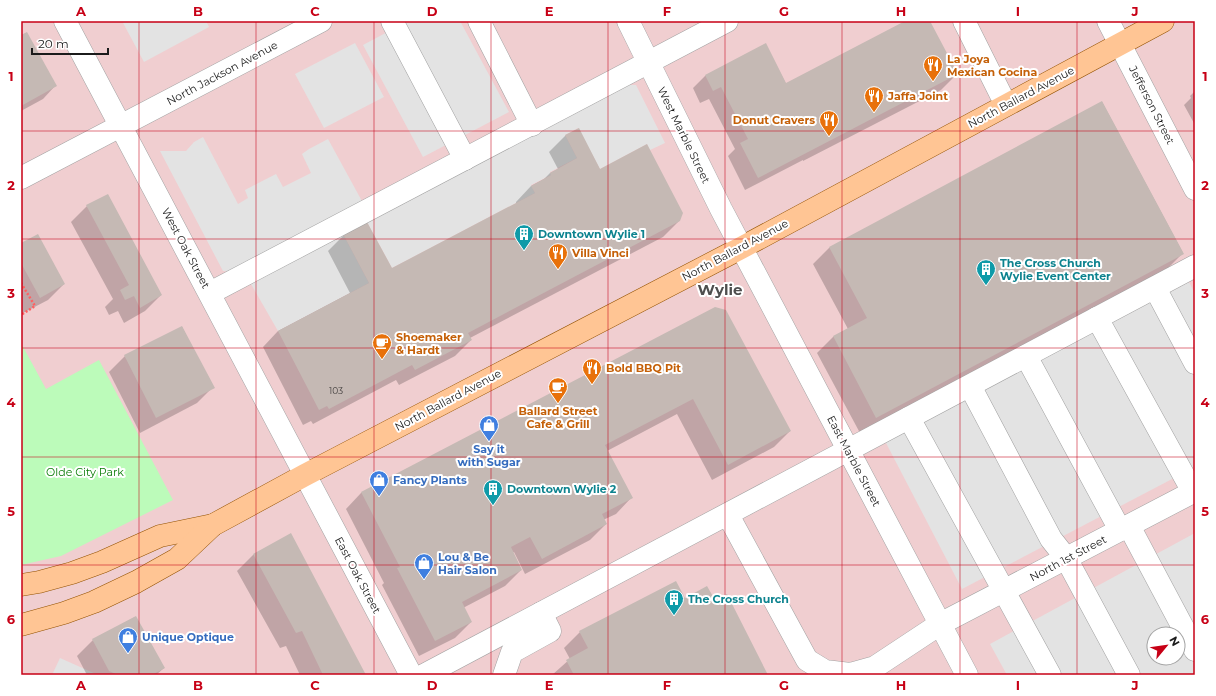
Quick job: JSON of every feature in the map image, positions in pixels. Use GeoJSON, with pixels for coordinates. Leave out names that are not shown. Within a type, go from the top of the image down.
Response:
{"type":"FeatureCollection","features":[{"type":"Feature","properties":{"kind":"main road","name":"North Ballard Avenue"},"geometry":{"type":"LineString","coordinates":[[213,525],[305,475],[741,248],[1163,21]]}},
{"type":"Feature","properties":{"kind":"main road"},"geometry":{"type":"LineString","coordinates":[[21,585],[40,582],[72,573],[102,562],[160,536],[213,525]]}},
{"type":"Feature","properties":{"kind":"main road"},"geometry":{"type":"LineString","coordinates":[[21,625],[64,613],[94,602],[136,582],[177,560],[213,525]]}},
{"type":"Feature","properties":{"kind":"street","name":"West Oak Street"},"geometry":{"type":"LineString","coordinates":[[66,21],[305,475]]}},
{"type":"Feature","properties":{"kind":"street","name":"North Jackson Avenue"},"geometry":{"type":"LineString","coordinates":[[21,178],[321,21]]}},
{"type":"Feature","properties":{"kind":"street"},"geometry":{"type":"LineString","coordinates":[[392,21],[465,159]]}},
{"type":"Feature","properties":{"kind":"street"},"geometry":{"type":"LineString","coordinates":[[479,21],[532,124]]}},
{"type":"Feature","properties":{"kind":"street","name":"West Marble Street"},"geometry":{"type":"LineString","coordinates":[[628,21],[650,62],[741,248]]}},
{"type":"Feature","properties":{"kind":"street"},"geometry":{"type":"LineString","coordinates":[[210,293],[727,21]]}},
{"type":"Feature","properties":{"kind":"street"},"geometry":{"type":"LineString","coordinates":[[964,21],[1006,105]]}},
{"type":"Feature","properties":{"kind":"street","name":"Jefferson Street"},"geometry":{"type":"LineString","coordinates":[[1108,21],[1195,189]]}},
{"type":"Feature","properties":{"kind":"street","name":"East Marble Street"},"geometry":{"type":"LineString","coordinates":[[741,248],[967,675]]}},
{"type":"Feature","properties":{"kind":"street"},"geometry":{"type":"LineString","coordinates":[[424,675],[1195,266]]}},
{"type":"Feature","properties":{"kind":"street"},"geometry":{"type":"LineString","coordinates":[[1155,288],[1195,363]]}},
{"type":"Feature","properties":{"kind":"street"},"geometry":{"type":"LineString","coordinates":[[1097,318],[1193,496]]}},
{"type":"Feature","properties":{"kind":"street"},"geometry":{"type":"LineString","coordinates":[[1026,356],[1195,650]]}},
{"type":"Feature","properties":{"kind":"street"},"geometry":{"type":"LineString","coordinates":[[970,386],[1051,539],[1066,558],[1129,675]]}},
{"type":"Feature","properties":{"kind":"street"},"geometry":{"type":"LineString","coordinates":[[909,418],[1050,675]]}},
{"type":"Feature","properties":{"kind":"street","name":"East Oak Street"},"geometry":{"type":"LineString","coordinates":[[305,475],[411,675]]}},
{"type":"Feature","properties":{"kind":"street","name":"North 1st Street"},"geometry":{"type":"LineString","coordinates":[[728,514],[807,660],[825,671],[850,674],[875,667],[940,624],[1124,528],[1193,496]]}},
{"type":"Feature","properties":{"kind":"street"},"geometry":{"type":"LineString","coordinates":[[504,675],[512,652],[550,631],[541,613]]}},
{"type":"Feature","properties":{"kind":"path"},"geometry":{"type":"LineString","coordinates":[[21,283],[35,306],[21,314]]}},
{"type":"Feature","properties":{"kind":"shaded area"},"geometry":{"type":"Polygon","coordinates":[[[21,21],[1195,21],[1195,675],[21,675],[21,21]]]}},
{"type":"Feature","properties":{"kind":"shaded area"},"geometry":{"type":"Polygon","coordinates":[[[122,21],[206,21],[209,27],[144,62],[122,21]]]}},
{"type":"Feature","properties":{"kind":"shaded area"},"geometry":{"type":"Polygon","coordinates":[[[408,21],[460,21],[509,112],[423,157],[363,45],[408,21]]]}},
{"type":"Feature","properties":{"kind":"shaded area"},"geometry":{"type":"Polygon","coordinates":[[[355,43],[384,97],[324,128],[295,74],[355,43]]]}},
{"type":"Feature","properties":{"kind":"shaded area"},"geometry":{"type":"Polygon","coordinates":[[[629,85],[636,85],[665,143],[650,150],[647,144],[600,169],[578,128],[565,135],[577,158],[550,172],[551,175],[531,185],[535,193],[392,268],[367,222],[629,85]]]}},
{"type":"Feature","properties":{"kind":"shaded area"},"geometry":{"type":"Polygon","coordinates":[[[203,137],[238,204],[248,198],[245,190],[276,174],[283,187],[311,173],[302,154],[328,139],[363,203],[234,272],[223,271],[160,151],[186,151],[194,142],[203,137]]]}},
{"type":"Feature","properties":{"kind":"shaded area"},"geometry":{"type":"Polygon","coordinates":[[[343,234],[369,283],[278,331],[251,284],[343,234]]]}},
{"type":"Feature","properties":{"kind":"shaded area"},"geometry":{"type":"Polygon","coordinates":[[[1189,282],[1195,294],[1195,467],[962,589],[885,441],[1189,282]]]}},
{"type":"Feature","properties":{"kind":"shaded area"},"geometry":{"type":"Polygon","coordinates":[[[1195,533],[1195,675],[1007,675],[990,644],[1195,533]]]}},
{"type":"Feature","properties":{"kind":"shaded area"},"geometry":{"type":"Polygon","coordinates":[[[60,658],[98,675],[52,675],[60,658]]]}},
{"type":"Feature","properties":{"kind":"green space","name":"Olde City Park"},"geometry":{"type":"Polygon","coordinates":[[[21,343],[46,389],[99,360],[173,500],[61,556],[21,565],[21,343]]]}},
{"type":"Feature","properties":{"kind":"building"},"geometry":{"type":"Polygon","coordinates":[[[905,21],[930,21],[958,74],[758,178],[740,143],[748,139],[721,87],[713,91],[705,75],[766,43],[786,83],[905,21]]]}},
{"type":"Feature","properties":{"kind":"building"},"geometry":{"type":"Polygon","coordinates":[[[27,32],[57,86],[21,106],[21,35],[27,32]]]}},
{"type":"Feature","properties":{"kind":"building","name":"The Cross Church Wylie Event Center"},"geometry":{"type":"Polygon","coordinates":[[[1102,101],[1184,254],[876,418],[833,336],[867,318],[829,247],[1102,101]]]}},
{"type":"Feature","properties":{"kind":"building","name":"Downtown Wylie 1"},"geometry":{"type":"Polygon","coordinates":[[[579,128],[600,169],[647,144],[683,213],[680,221],[468,333],[472,340],[415,370],[412,365],[329,409],[327,406],[319,410],[278,331],[369,283],[343,234],[367,222],[392,268],[535,193],[531,186],[551,175],[550,173],[577,158],[565,135],[579,128]]]}},
{"type":"Feature","properties":{"kind":"building"},"geometry":{"type":"Polygon","coordinates":[[[108,194],[162,295],[140,308],[134,296],[125,300],[120,290],[129,285],[86,205],[108,194]]]}},
{"type":"Feature","properties":{"kind":"building"},"geometry":{"type":"Polygon","coordinates":[[[38,234],[65,284],[40,298],[21,263],[21,243],[38,234]]]}},
{"type":"Feature","properties":{"kind":"building","name":"Downtown Wylie 2"},"geometry":{"type":"Polygon","coordinates":[[[715,307],[726,310],[791,431],[728,465],[693,399],[605,445],[633,498],[602,514],[607,524],[542,559],[530,537],[511,547],[522,570],[462,602],[472,622],[435,641],[397,568],[400,567],[361,492],[715,307]]]}},
{"type":"Feature","properties":{"kind":"building"},"geometry":{"type":"Polygon","coordinates":[[[182,326],[215,388],[156,418],[124,355],[182,326]]]}},
{"type":"Feature","properties":{"kind":"building"},"geometry":{"type":"Polygon","coordinates":[[[291,533],[366,675],[323,675],[302,631],[296,633],[253,554],[291,533]]]}},
{"type":"Feature","properties":{"kind":"building","name":"The Cross Church"},"geometry":{"type":"Polygon","coordinates":[[[676,581],[685,598],[707,586],[715,600],[727,594],[768,675],[574,675],[566,660],[588,648],[579,631],[676,581]]]}},
{"type":"Feature","properties":{"kind":"building","name":"Unique Optique"},"geometry":{"type":"Polygon","coordinates":[[[136,616],[165,668],[152,675],[118,675],[109,671],[92,639],[136,616]]]}},
{"type":"Feature","properties":{"kind":"place","name":"La Joya Mexican Cocina"},"geometry":{"type":"Point","coordinates":[933,82]}},
{"type":"Feature","properties":{"kind":"place","name":"Jaffa Joint"},"geometry":{"type":"Point","coordinates":[874,113]}},
{"type":"Feature","properties":{"kind":"place","name":"Donut Cravers"},"geometry":{"type":"Point","coordinates":[829,137]}},
{"type":"Feature","properties":{"kind":"place","name":"Downtown Wylie 1"},"geometry":{"type":"Point","coordinates":[524,251]}},
{"type":"Feature","properties":{"kind":"place","name":"Villa Vinci"},"geometry":{"type":"Point","coordinates":[558,270]}},
{"type":"Feature","properties":{"kind":"place","name":"The Cross Church Wylie Event Center"},"geometry":{"type":"Point","coordinates":[986,286]}},
{"type":"Feature","properties":{"kind":"place","name":"Shoemaker & Hardt"},"geometry":{"type":"Point","coordinates":[382,360]}},
{"type":"Feature","properties":{"kind":"place","name":"Bold BBQ Pit"},"geometry":{"type":"Point","coordinates":[592,385]}},
{"type":"Feature","properties":{"kind":"place","name":"Ballard Street Cafe & Grill"},"geometry":{"type":"Point","coordinates":[558,404]}},
{"type":"Feature","properties":{"kind":"place","name":"Say it with Sugar"},"geometry":{"type":"Point","coordinates":[489,442]}},
{"type":"Feature","properties":{"kind":"place","name":"Fancy Plants"},"geometry":{"type":"Point","coordinates":[379,497]}},
{"type":"Feature","properties":{"kind":"place","name":"Downtown Wylie 2"},"geometry":{"type":"Point","coordinates":[493,506]}},
{"type":"Feature","properties":{"kind":"place","name":"Lou & Be Hair Salon"},"geometry":{"type":"Point","coordinates":[424,580]}},
{"type":"Feature","properties":{"kind":"place","name":"The Cross Church"},"geometry":{"type":"Point","coordinates":[674,616]}},
{"type":"Feature","properties":{"kind":"place","name":"Unique Optique"},"geometry":{"type":"Point","coordinates":[128,654]}},
{"type":"Feature","properties":{"kind":"district","name":"Wylie"},"geometry":{"type":"Point","coordinates":[720,290]}}]}
